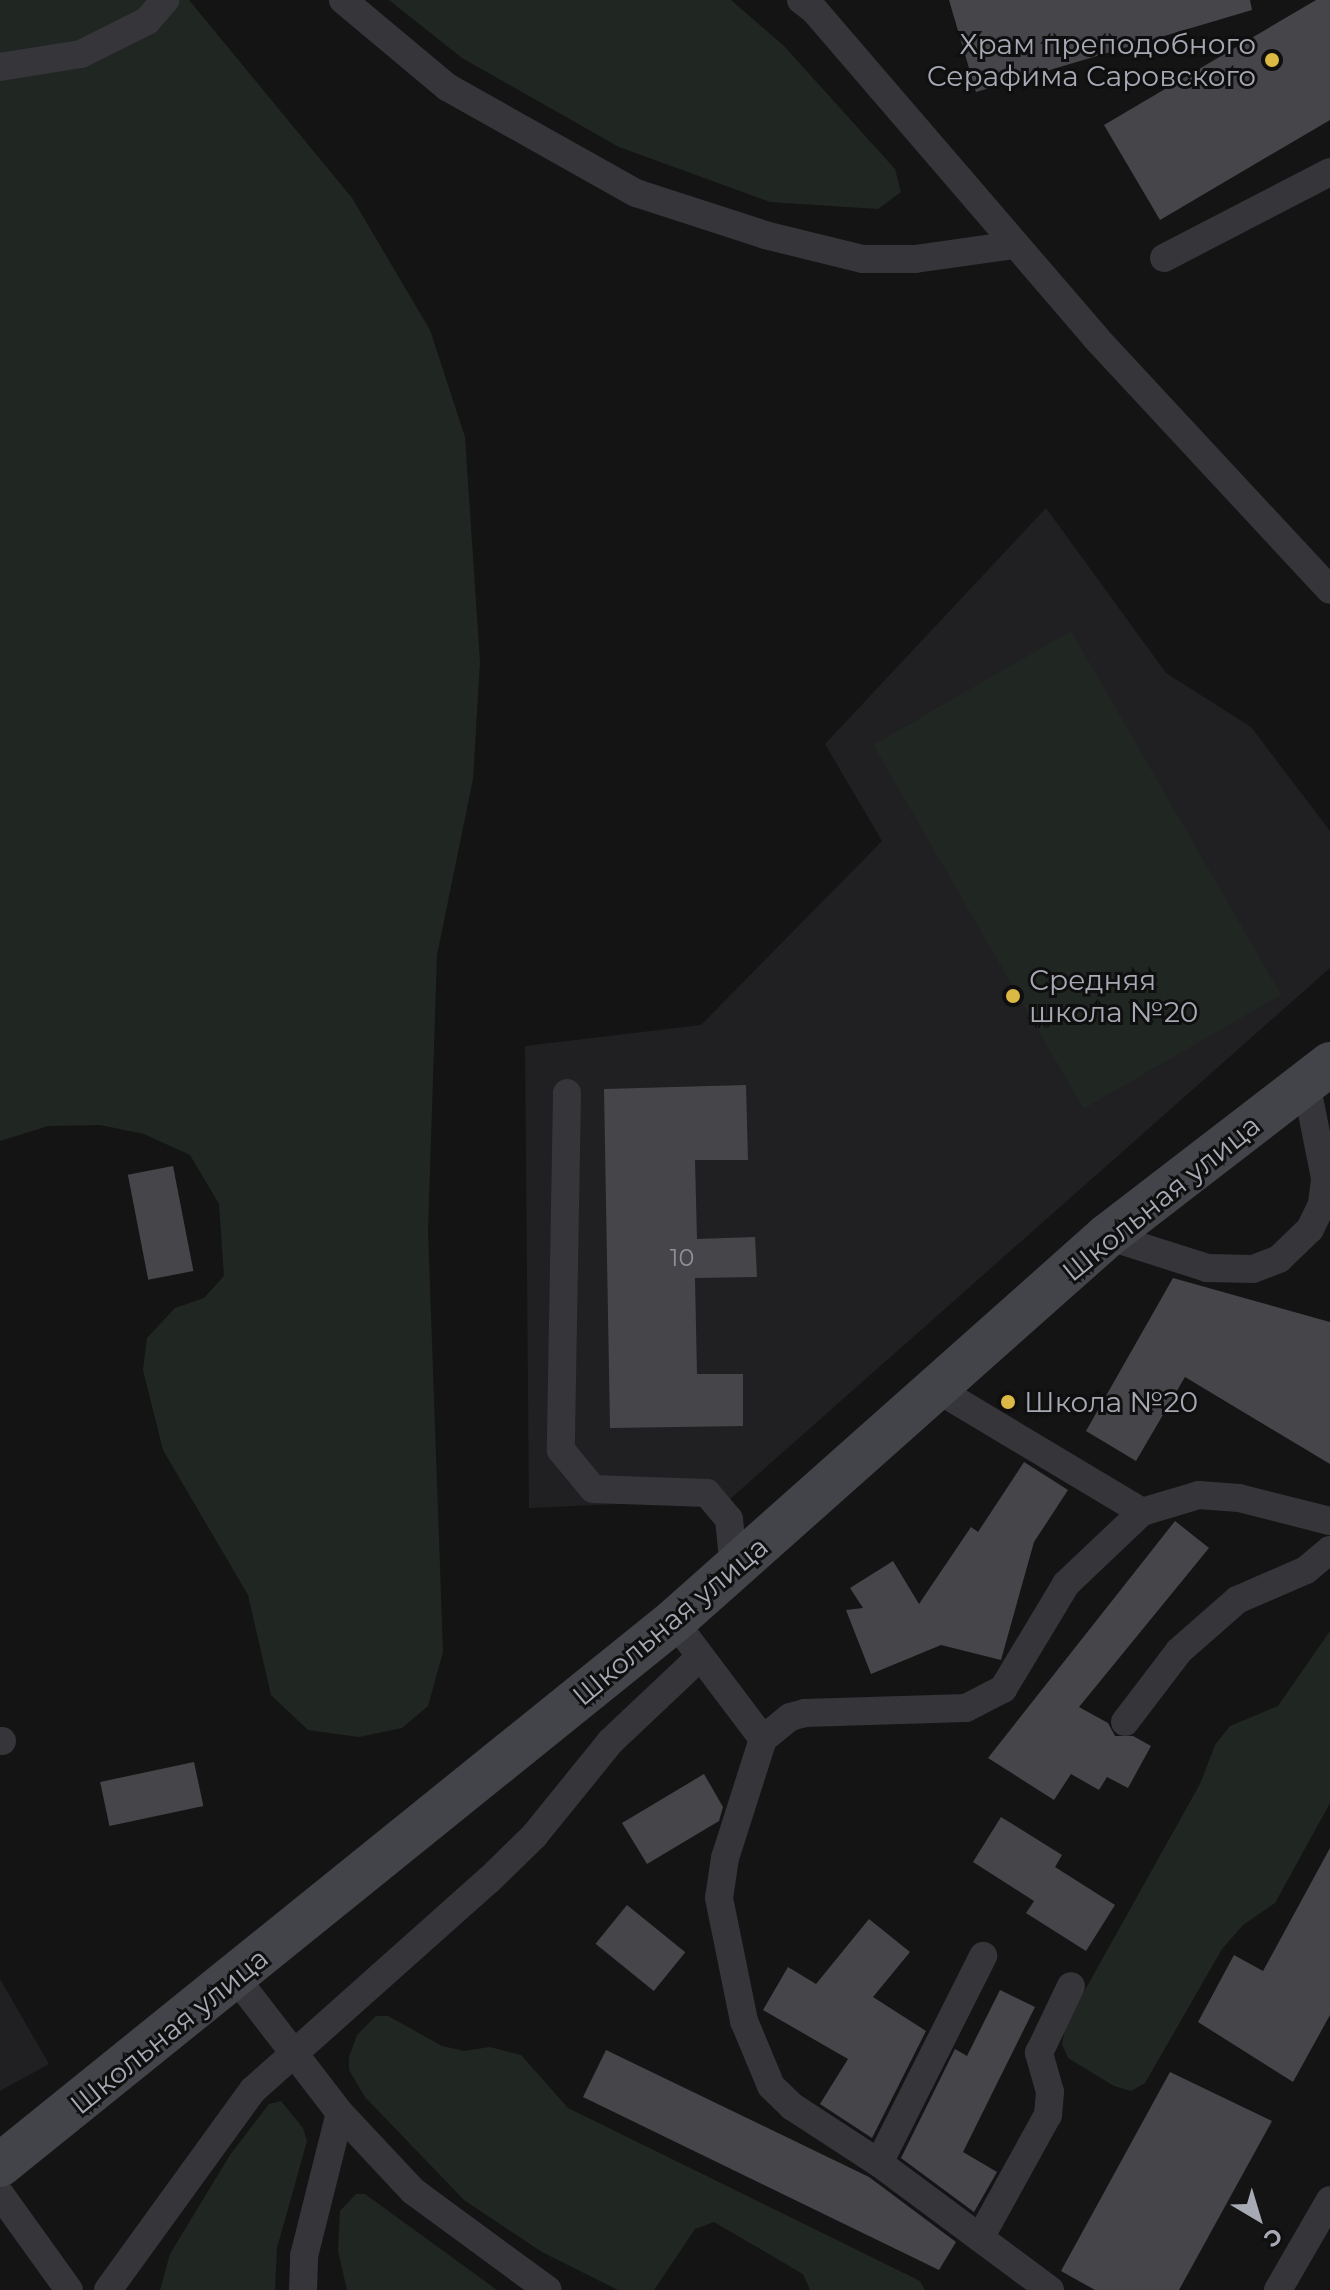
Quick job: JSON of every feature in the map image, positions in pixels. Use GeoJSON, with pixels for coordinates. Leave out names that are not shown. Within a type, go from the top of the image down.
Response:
{"type":"FeatureCollection","features":[{"type":"Feature","properties":{"kind":"main road","name":"Школьная улица"},"geometry":{"type":"LineString","coordinates":[[0,2165],[236,1978],[674,1621],[1107,1236],[1318,1074]]}},
{"type":"Feature","properties":{"kind":"lane"},"geometry":{"type":"LineString","coordinates":[[0,67],[81,54],[147,21],[165,0]]}},
{"type":"Feature","properties":{"kind":"lane"},"geometry":{"type":"LineString","coordinates":[[343,0],[447,87],[636,193],[765,235],[863,259],[915,259],[1015,245]]}},
{"type":"Feature","properties":{"kind":"lane"},"geometry":{"type":"LineString","coordinates":[[810,4],[1015,245],[1330,590]]}},
{"type":"Feature","properties":{"kind":"lane"},"geometry":{"type":"LineString","coordinates":[[1164,258],[1330,172]]}},
{"type":"Feature","properties":{"kind":"lane"},"geometry":{"type":"LineString","coordinates":[[1107,1236],[1207,1268],[1253,1269],[1279,1259],[1310,1229],[1322,1204],[1325,1178],[1318,1074]]}},
{"type":"Feature","properties":{"kind":"lane"},"geometry":{"type":"LineString","coordinates":[[567,1093],[561,1450],[593,1489],[707,1493],[729,1519],[734,1569]]}},
{"type":"Feature","properties":{"kind":"lane"},"geometry":{"type":"LineString","coordinates":[[935,1388],[1142,1512]]}},
{"type":"Feature","properties":{"kind":"lane"},"geometry":{"type":"LineString","coordinates":[[1050,2290],[879,2163],[793,2107],[771,2086],[741,2009],[719,1898],[725,1858],[763,1739],[790,1717],[805,1713],[966,1708],[1003,1689],[1066,1584],[1142,1512],[1199,1495],[1239,1498],[1330,1521]]}},
{"type":"Feature","properties":{"kind":"lane"},"geometry":{"type":"LineString","coordinates":[[1125,1722],[1179,1651],[1237,1600],[1306,1570],[1330,1550]]}},
{"type":"Feature","properties":{"kind":"lane"},"geometry":{"type":"LineString","coordinates":[[674,1621],[763,1739]]}},
{"type":"Feature","properties":{"kind":"lane"},"geometry":{"type":"LineString","coordinates":[[108,2290],[253,2090],[489,1880],[534,1836],[610,1742],[700,1657]]}},
{"type":"Feature","properties":{"kind":"lane"},"geometry":{"type":"LineString","coordinates":[[879,2163],[983,1956]]}},
{"type":"Feature","properties":{"kind":"lane"},"geometry":{"type":"LineString","coordinates":[[236,1978],[340,2113],[413,2191],[548,2290]]}},
{"type":"Feature","properties":{"kind":"lane"},"geometry":{"type":"LineString","coordinates":[[980,2238],[1048,2115],[1050,2092],[1039,2053],[1071,1986]]}},
{"type":"Feature","properties":{"kind":"lane"},"geometry":{"type":"LineString","coordinates":[[303,2290],[304,2256],[340,2113]]}},
{"type":"Feature","properties":{"kind":"lane"},"geometry":{"type":"LineString","coordinates":[[0,2194],[69,2290]]}},
{"type":"Feature","properties":{"kind":"lane"},"geometry":{"type":"LineString","coordinates":[[1278,2290],[1330,2200]]}},
{"type":"Feature","properties":{"kind":"shaded area"},"geometry":{"type":"Polygon","coordinates":[[[0,0],[189,0],[352,198],[430,330],[465,437],[480,662],[473,779],[437,955],[428,1231],[443,1652],[428,1706],[402,1728],[359,1737],[308,1730],[271,1695],[248,1595],[163,1450],[143,1370],[147,1338],[175,1308],[204,1298],[224,1276],[219,1204],[190,1155],[144,1134],[100,1125],[48,1126],[0,1141],[0,0]]]}},
{"type":"Feature","properties":{"kind":"shaded area"},"geometry":{"type":"Polygon","coordinates":[[[389,0],[731,0],[784,46],[895,169],[901,192],[878,209],[770,202],[619,147],[462,58],[389,0]]]}},
{"type":"Feature","properties":{"kind":"shaded area","name":"Средняя школа №20"},"geometry":{"type":"Polygon","coordinates":[[[1046,508],[1166,673],[1251,727],[1330,831],[1330,968],[730,1499],[529,1508],[525,1046],[701,1025],[882,841],[825,744],[1046,508]]]}},
{"type":"Feature","properties":{"kind":"shaded area"},"geometry":{"type":"Polygon","coordinates":[[[1071,631],[1281,995],[1084,1109],[874,745],[1071,631]]]}},
{"type":"Feature","properties":{"kind":"shaded area"},"geometry":{"type":"Polygon","coordinates":[[[1330,1631],[1330,1803],[1275,1903],[1243,1925],[1222,1949],[1145,2083],[1131,2091],[1114,2086],[1068,2058],[1062,2044],[1066,2024],[1200,1784],[1215,1745],[1230,1726],[1278,1706],[1330,1631]]]}},
{"type":"Feature","properties":{"kind":"shaded area"},"geometry":{"type":"Polygon","coordinates":[[[0,1979],[49,2064],[0,2091],[0,1979]]]}},
{"type":"Feature","properties":{"kind":"shaded area"},"geometry":{"type":"Polygon","coordinates":[[[376,2016],[388,2016],[442,2046],[464,2051],[490,2047],[521,2055],[568,2108],[920,2281],[925,2290],[810,2290],[803,2274],[714,2222],[695,2229],[654,2290],[618,2290],[542,2252],[464,2200],[365,2097],[349,2070],[349,2057],[357,2035],[376,2016]]]}},
{"type":"Feature","properties":{"kind":"shaded area"},"geometry":{"type":"Polygon","coordinates":[[[281,2101],[303,2128],[307,2141],[277,2248],[275,2290],[160,2290],[170,2254],[230,2155],[269,2104],[281,2101]]]}},
{"type":"Feature","properties":{"kind":"shaded area"},"geometry":{"type":"Polygon","coordinates":[[[356,2194],[365,2194],[497,2290],[347,2290],[338,2251],[340,2211],[356,2194]]]}},
{"type":"Feature","properties":{"kind":"building"},"geometry":{"type":"Polygon","coordinates":[[[949,0],[1250,0],[1252,10],[976,92],[949,0]]]}},
{"type":"Feature","properties":{"kind":"building","name":"Храм преподобного Серафима Саровского"},"geometry":{"type":"Polygon","coordinates":[[[1316,0],[1330,0],[1330,120],[1160,220],[1104,125],[1316,0]]]}},
{"type":"Feature","properties":{"kind":"building"},"geometry":{"type":"Polygon","coordinates":[[[746,1085],[748,1160],[695,1160],[697,1239],[755,1237],[757,1277],[695,1278],[697,1374],[743,1374],[743,1426],[610,1428],[604,1089],[746,1085]]]}},
{"type":"Feature","properties":{"kind":"building"},"geometry":{"type":"Polygon","coordinates":[[[173,1166],[193,1271],[148,1280],[128,1175],[173,1166]]]}},
{"type":"Feature","properties":{"kind":"building"},"geometry":{"type":"Polygon","coordinates":[[[1173,1278],[1330,1322],[1330,1464],[1185,1377],[1136,1461],[1086,1431],[1173,1278]]]}},
{"type":"Feature","properties":{"kind":"building"},"geometry":{"type":"Polygon","coordinates":[[[1024,1462],[1068,1490],[1034,1542],[1001,1660],[941,1645],[871,1674],[846,1610],[863,1608],[850,1588],[893,1561],[919,1604],[971,1527],[978,1532],[1024,1462]]]}},
{"type":"Feature","properties":{"kind":"building"},"geometry":{"type":"Polygon","coordinates":[[[1175,1521],[1209,1548],[1079,1707],[1108,1723],[1115,1736],[1133,1736],[1151,1746],[1128,1788],[1107,1777],[1099,1790],[1071,1774],[1054,1800],[988,1758],[1175,1521]]]}},
{"type":"Feature","properties":{"kind":"building"},"geometry":{"type":"Polygon","coordinates":[[[194,1762],[203,1806],[109,1826],[100,1782],[194,1762]]]}},
{"type":"Feature","properties":{"kind":"building"},"geometry":{"type":"Polygon","coordinates":[[[704,1774],[723,1807],[719,1821],[647,1864],[622,1823],[704,1774]]]}},
{"type":"Feature","properties":{"kind":"building"},"geometry":{"type":"Polygon","coordinates":[[[1001,1817],[1062,1855],[1055,1867],[1115,1905],[1086,1951],[1026,1913],[1034,1901],[973,1862],[1001,1817]]]}},
{"type":"Feature","properties":{"kind":"building"},"geometry":{"type":"Polygon","coordinates":[[[1330,1848],[1330,2015],[1293,2082],[1198,2022],[1234,1955],[1263,1971],[1330,1848]]]}},
{"type":"Feature","properties":{"kind":"building"},"geometry":{"type":"Polygon","coordinates":[[[627,1905],[685,1952],[654,1991],[596,1944],[627,1905]]]}},
{"type":"Feature","properties":{"kind":"building"},"geometry":{"type":"Polygon","coordinates":[[[869,1919],[910,1952],[873,1997],[926,2031],[872,2138],[820,2104],[848,2059],[763,2010],[788,1967],[816,1984],[869,1919]]]}},
{"type":"Feature","properties":{"kind":"building"},"geometry":{"type":"Polygon","coordinates":[[[1000,1990],[1035,2007],[963,2152],[997,2172],[974,2212],[901,2158],[955,2049],[967,2056],[1000,1990]]]}},
{"type":"Feature","properties":{"kind":"building"},"geometry":{"type":"Polygon","coordinates":[[[606,2050],[869,2177],[956,2242],[939,2270],[583,2097],[606,2050]]]}},
{"type":"Feature","properties":{"kind":"building"},"geometry":{"type":"Polygon","coordinates":[[[1170,2072],[1272,2121],[1179,2290],[1095,2290],[1061,2271],[1170,2072]]]}},
{"type":"Feature","properties":{"kind":"place","name":"Храм преподобного Серафима Саровского"},"geometry":{"type":"Point","coordinates":[1272,60]}},
{"type":"Feature","properties":{"kind":"place","name":"Средняя школа №20"},"geometry":{"type":"Point","coordinates":[1013,996]}},
{"type":"Feature","properties":{"kind":"place","name":"Школа №20"},"geometry":{"type":"Point","coordinates":[1008,1402]}}]}
